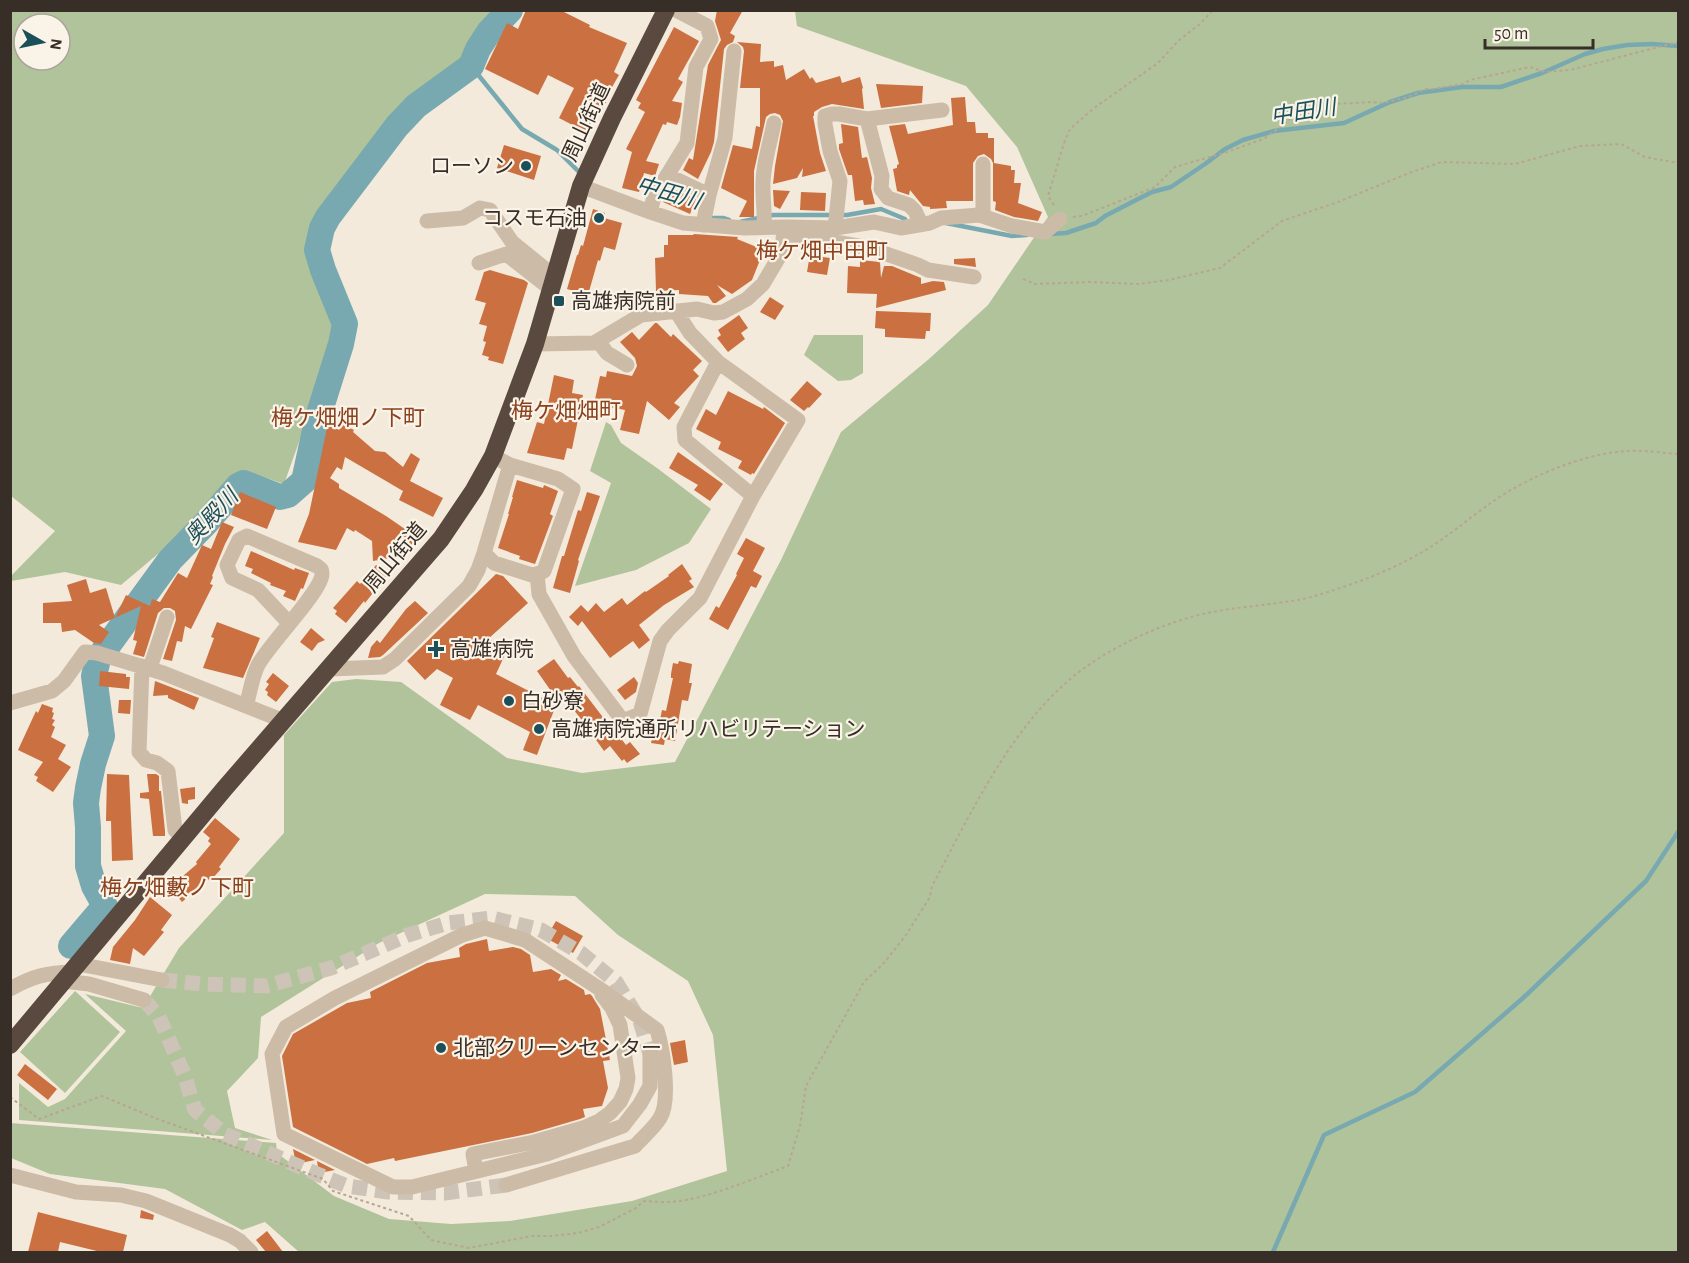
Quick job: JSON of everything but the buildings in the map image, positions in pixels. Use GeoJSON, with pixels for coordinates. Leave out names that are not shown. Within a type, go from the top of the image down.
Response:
{"type":"FeatureCollection","features":[{"type":"Feature","properties":{"kind":"highway","name":"周山街道"},"geometry":{"type":"LineString","coordinates":[[10,1045],[183,839],[441,539],[474,490],[493,456],[535,344],[584,180],[666,10]]}},
{"type":"Feature","properties":{"kind":"street"},"geometry":{"type":"LineString","coordinates":[[651,206],[687,143],[696,67],[711,39],[707,26],[676,10]]}},
{"type":"Feature","properties":{"kind":"street"},"geometry":{"type":"LineString","coordinates":[[703,225],[725,138],[734,51]]}},
{"type":"Feature","properties":{"kind":"street"},"geometry":{"type":"LineString","coordinates":[[836,221],[840,181],[830,151],[825,116],[839,114],[867,119],[942,110]]}},
{"type":"Feature","properties":{"kind":"street"},"geometry":{"type":"LineString","coordinates":[[867,119],[882,176],[881,189],[888,198],[909,205],[915,211],[921,224]]}},
{"type":"Feature","properties":{"kind":"street"},"geometry":{"type":"LineString","coordinates":[[764,227],[763,178],[774,123]]}},
{"type":"Feature","properties":{"kind":"street"},"geometry":{"type":"LineString","coordinates":[[979,215],[983,212],[982,164]]}},
{"type":"Feature","properties":{"kind":"street"},"geometry":{"type":"LineString","coordinates":[[667,175],[709,195]]}},
{"type":"Feature","properties":{"kind":"street"},"geometry":{"type":"LineString","coordinates":[[584,180],[651,206],[683,223],[745,228],[764,227],[869,248],[928,270],[974,277]]}},
{"type":"Feature","properties":{"kind":"street"},"geometry":{"type":"LineString","coordinates":[[427,221],[463,218],[480,208],[490,210],[512,242],[553,283]]}},
{"type":"Feature","properties":{"kind":"street"},"geometry":{"type":"LineString","coordinates":[[785,232],[836,221],[874,222],[901,228],[951,217],[979,215],[1012,226],[1045,232],[1060,219]]}},
{"type":"Feature","properties":{"kind":"street"},"geometry":{"type":"LineString","coordinates":[[535,344],[594,344],[641,315],[697,309],[723,312],[747,299],[763,284],[779,257],[785,232]]}},
{"type":"Feature","properties":{"kind":"street"},"geometry":{"type":"LineString","coordinates":[[479,263],[506,254],[553,283]]}},
{"type":"Feature","properties":{"kind":"street"},"geometry":{"type":"LineString","coordinates":[[537,574],[539,594],[574,656],[623,721],[640,714],[660,641],[700,597],[753,496],[798,420],[718,362],[690,333],[676,311]]}},
{"type":"Feature","properties":{"kind":"street"},"geometry":{"type":"LineString","coordinates":[[598,341],[607,353],[627,365]]}},
{"type":"Feature","properties":{"kind":"street"},"geometry":{"type":"LineString","coordinates":[[718,362],[684,427],[685,440],[753,496]]}},
{"type":"Feature","properties":{"kind":"street"},"geometry":{"type":"LineString","coordinates":[[484,553],[494,563],[532,575],[544,571],[573,489],[558,479],[510,465],[493,456]]}},
{"type":"Feature","properties":{"kind":"street"},"geometry":{"type":"LineString","coordinates":[[329,669],[383,667],[469,586],[484,553],[510,465]]}},
{"type":"Feature","properties":{"kind":"street"},"geometry":{"type":"LineString","coordinates":[[246,706],[258,666],[289,623],[310,599],[321,579],[321,570],[317,566],[247,536],[239,540],[227,565],[232,578],[258,590],[289,623]]}},
{"type":"Feature","properties":{"kind":"street"},"geometry":{"type":"LineString","coordinates":[[167,617],[146,667],[139,752],[146,760],[157,763],[168,771],[175,830],[183,839]]}},
{"type":"Feature","properties":{"kind":"street"},"geometry":{"type":"LineString","coordinates":[[10,703],[52,692],[64,681],[86,652],[146,667],[198,685],[284,721]]}},
{"type":"Feature","properties":{"kind":"street"},"geometry":{"type":"LineString","coordinates":[[506,1185],[635,1146],[660,1118],[665,1107],[666,1096],[657,1030],[525,940],[485,928],[462,936],[346,992],[286,1027],[272,1054],[284,1134],[393,1187],[412,1187],[547,1154],[623,1126],[650,1086],[650,1054]]}},
{"type":"Feature","properties":{"kind":"street"},"geometry":{"type":"LineString","coordinates":[[70,972],[89,984],[144,1000]]}},
{"type":"Feature","properties":{"kind":"street"},"geometry":{"type":"LineString","coordinates":[[10,989],[21,982],[44,974],[70,972],[162,980]]}},
{"type":"Feature","properties":{"kind":"street"},"geometry":{"type":"LineString","coordinates":[[476,1171],[473,1154],[534,1142],[583,1128],[599,1121],[620,1102],[628,1078],[620,1025],[612,1008],[592,984]]}},
{"type":"Feature","properties":{"kind":"street"},"geometry":{"type":"LineString","coordinates":[[10,1175],[84,1194],[109,1193],[146,1201],[230,1235],[251,1252]]}},
{"type":"Feature","properties":{"kind":"path"},"geometry":{"type":"LineString","coordinates":[[1213,10],[1200,24],[1178,41],[1158,63],[1094,108],[1070,129],[1048,196],[1060,215],[1060,219],[1082,216],[1155,187],[1175,167],[1263,139],[1281,127],[1298,111],[1317,105],[1383,103],[1408,97],[1425,88],[1433,89],[1463,84],[1470,80],[1530,67],[1545,72],[1570,70],[1678,42]]}},
{"type":"Feature","properties":{"kind":"path"},"geometry":{"type":"LineString","coordinates":[[1023,279],[1035,284],[1090,282],[1138,284],[1169,280],[1220,268],[1281,221],[1442,162],[1515,164],[1580,146],[1621,144],[1645,157],[1678,163]]}},
{"type":"Feature","properties":{"kind":"path"},"geometry":{"type":"LineString","coordinates":[[10,1097],[39,1119],[102,1096],[154,1118],[323,1179],[333,1191],[409,1216],[431,1240],[469,1248],[532,1236],[578,1233],[599,1227],[636,1208],[644,1201],[685,1201],[727,1189],[788,1166],[801,1126],[806,1086],[864,982],[884,963],[906,935],[930,897],[932,886],[981,793],[998,766],[1038,712],[1075,676],[1115,648],[1166,626],[1206,614],[1299,600],[1365,579],[1418,555],[1495,500],[1529,481],[1564,466],[1602,454],[1629,451],[1678,454]]}},
{"type":"Feature","properties":{"kind":"green space"},"geometry":{"type":"Polygon","coordinates":[[[11,10],[502,11],[478,45],[323,215],[319,245],[338,307],[334,344],[284,484],[244,470],[184,532],[121,585],[65,572],[11,581],[11,576],[55,531],[11,496],[11,10]]]}},
{"type":"Feature","properties":{"kind":"green space"},"geometry":{"type":"Polygon","coordinates":[[[795,11],[1678,11],[1678,1252],[299,1252],[265,1222],[242,1230],[165,1189],[50,1174],[11,1158],[10,1123],[276,1143],[277,1153],[334,1196],[389,1219],[451,1224],[510,1221],[632,1201],[727,1171],[713,1035],[688,981],[618,935],[575,896],[485,894],[379,943],[261,1017],[258,1058],[227,1091],[235,1128],[272,1140],[19,1120],[19,1083],[48,1107],[65,1099],[126,1031],[85,994],[143,1008],[179,948],[284,833],[284,735],[332,682],[356,679],[401,682],[507,758],[582,773],[675,762],[781,560],[841,432],[929,359],[988,305],[1048,217],[1017,147],[966,86],[797,26],[795,11]]]}},
{"type":"Feature","properties":{"kind":"green space"},"geometry":{"type":"Polygon","coordinates":[[[814,335],[863,335],[863,373],[851,380],[838,381],[804,355],[814,335]]]}},
{"type":"Feature","properties":{"kind":"green space"},"geometry":{"type":"Polygon","coordinates":[[[606,422],[611,425],[621,443],[711,509],[689,543],[636,570],[575,586],[611,483],[590,471],[606,422]]]}},
{"type":"Feature","properties":{"kind":"green space"},"geometry":{"type":"Polygon","coordinates":[[[75,991],[120,1032],[65,1093],[20,1052],[75,991]]]}},
{"type":"Feature","properties":{"kind":"waterway","name":"奥殿川"},"geometry":{"type":"LineString","coordinates":[[71,946],[105,906],[94,886],[88,866],[86,803],[93,764],[102,736],[94,676],[98,659],[170,560],[238,486],[244,483],[280,497],[288,495],[304,481],[318,417],[345,324],[317,250],[322,228],[397,126],[416,106],[471,66],[489,32],[510,10]]}},
{"type":"Feature","properties":{"kind":"waterway","name":"中田川"},"geometry":{"type":"LineString","coordinates":[[1050,234],[1066,233],[1096,223],[1152,192],[1171,187],[1225,149],[1243,140],[1274,131],[1344,123],[1390,102],[1418,93],[1462,87],[1501,87],[1603,49],[1627,45],[1678,46]]}},
{"type":"Feature","properties":{"kind":"waterway","name":"中田川"},"geometry":{"type":"LineString","coordinates":[[471,66],[522,129],[557,150],[580,173]]}},
{"type":"Feature","properties":{"kind":"waterway","name":"中田川"},"geometry":{"type":"LineString","coordinates":[[740,222],[773,215],[847,215],[881,209],[905,219]]}},
{"type":"Feature","properties":{"kind":"waterway","name":"中田川"},"geometry":{"type":"LineString","coordinates":[[711,218],[729,220]]}},
{"type":"Feature","properties":{"kind":"waterway","name":"中田川"},"geometry":{"type":"LineString","coordinates":[[946,223],[1012,236],[1027,235]]}},
{"type":"Feature","properties":{"kind":"waterway"},"geometry":{"type":"LineString","coordinates":[[1273,1252],[1324,1135],[1415,1092],[1523,998],[1646,881],[1678,832]]}},
{"type":"Feature","properties":{"kind":"tunnel"},"geometry":{"type":"LineString","coordinates":[[162,980],[266,986],[331,968],[408,935],[448,923],[492,918],[541,930],[581,953],[616,982],[640,1021],[650,1054]]}},
{"type":"Feature","properties":{"kind":"tunnel"},"geometry":{"type":"LineString","coordinates":[[144,1000],[159,1017],[184,1074],[195,1110],[225,1134],[347,1186],[388,1192],[445,1193],[506,1185]]}},
{"type":"Feature","properties":{"kind":"place","name":"ローソン"},"geometry":{"type":"Point","coordinates":[526,166]}},
{"type":"Feature","properties":{"kind":"place","name":"コスモ石油"},"geometry":{"type":"Point","coordinates":[599,218]}},
{"type":"Feature","properties":{"kind":"place","name":"高雄病院前"},"geometry":{"type":"Point","coordinates":[559,301]}},
{"type":"Feature","properties":{"kind":"place","name":"高雄病院"},"geometry":{"type":"Point","coordinates":[436,649]}},
{"type":"Feature","properties":{"kind":"place","name":"白砂寮"},"geometry":{"type":"Point","coordinates":[509,701]}},
{"type":"Feature","properties":{"kind":"place","name":"高雄病院通所リハビリテーション"},"geometry":{"type":"Point","coordinates":[539,729]}},
{"type":"Feature","properties":{"kind":"place","name":"北部クリーンセンター"},"geometry":{"type":"Point","coordinates":[441,1048]}},
{"type":"Feature","properties":{"kind":"district","name":"梅ケ畑中田町"},"geometry":{"type":"Point","coordinates":[822,250]}},
{"type":"Feature","properties":{"kind":"district","name":"梅ケ畑畑町"},"geometry":{"type":"Point","coordinates":[566,410]}},
{"type":"Feature","properties":{"kind":"district","name":"梅ケ畑畑ノ下町"},"geometry":{"type":"Point","coordinates":[348,417]}},
{"type":"Feature","properties":{"kind":"district","name":"梅ケ畑藪ノ下町"},"geometry":{"type":"Point","coordinates":[177,887]}}]}
